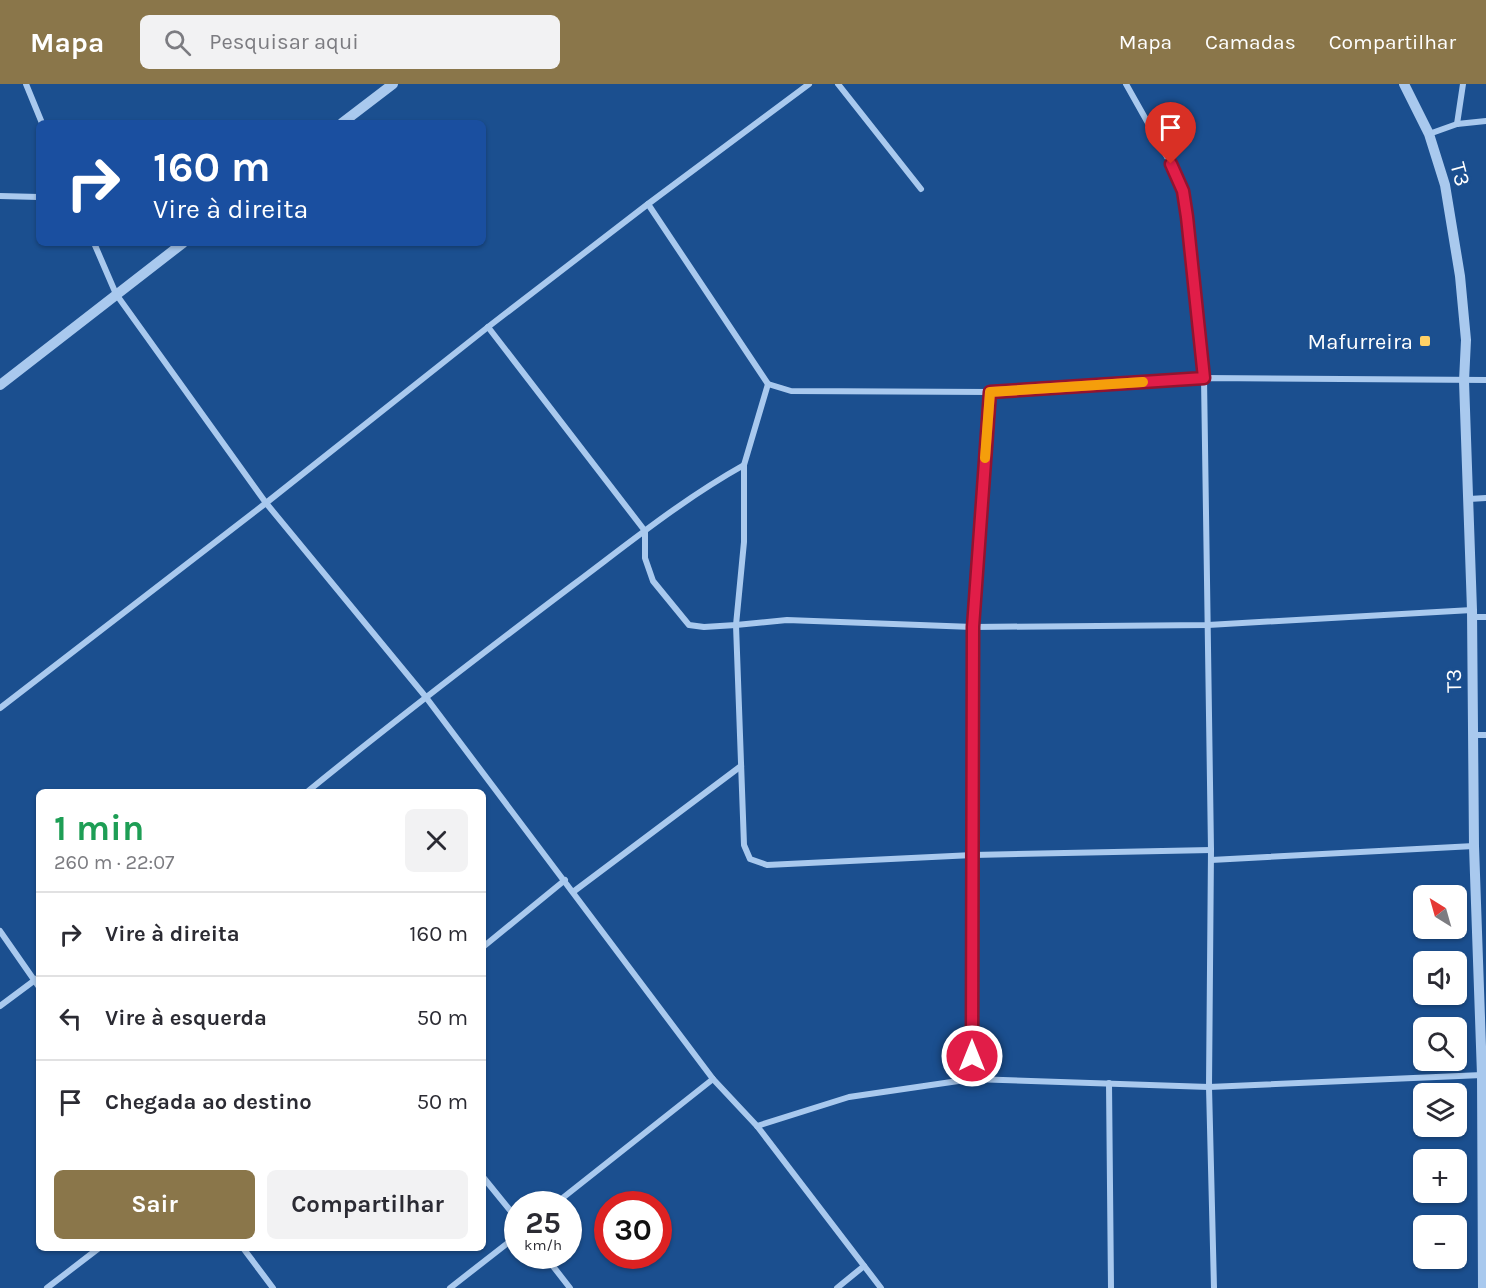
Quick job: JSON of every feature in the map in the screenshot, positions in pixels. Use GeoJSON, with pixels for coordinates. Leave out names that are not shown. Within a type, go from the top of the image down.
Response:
{"type":"FeatureCollection","features":[{"type":"Feature","properties":{"kind":"street"},"geometry":{"type":"LineString","coordinates":[[26,84],[41,120]]}},
{"type":"Feature","properties":{"kind":"street"},"geometry":{"type":"LineString","coordinates":[[346,120],[393,84]]}},
{"type":"Feature","properties":{"kind":"street"},"geometry":{"type":"LineString","coordinates":[[0,708],[266,503],[488,327],[809,84]]}},
{"type":"Feature","properties":{"kind":"street"},"geometry":{"type":"LineString","coordinates":[[838,84],[921,189]]}},
{"type":"Feature","properties":{"kind":"street"},"geometry":{"type":"LineString","coordinates":[[1126,84],[1171,164],[1183,191],[1204,378],[1211,850],[1209,1087],[1214,1288]]}},
{"type":"Feature","properties":{"kind":"street","name":"T3"},"geometry":{"type":"LineString","coordinates":[[1404,84],[1429,134],[1445,185],[1460,276],[1466,340],[1464,381],[1472,614],[1474,846],[1484,1175],[1483,1288]]}},
{"type":"Feature","properties":{"kind":"street"},"geometry":{"type":"LineString","coordinates":[[1457,124],[1463,84]]}},
{"type":"Feature","properties":{"kind":"street"},"geometry":{"type":"LineString","coordinates":[[1429,134],[1457,124],[1486,121]]}},
{"type":"Feature","properties":{"kind":"street"},"geometry":{"type":"LineString","coordinates":[[0,196],[36,197]]}},
{"type":"Feature","properties":{"kind":"street"},"geometry":{"type":"LineString","coordinates":[[648,204],[768,384],[791,391],[990,392],[1204,378],[1486,380]]}},
{"type":"Feature","properties":{"kind":"street"},"geometry":{"type":"LineString","coordinates":[[95,246],[116,294],[266,503],[425,696],[713,1079],[757,1126],[881,1288]]}},
{"type":"Feature","properties":{"kind":"street"},"geometry":{"type":"LineString","coordinates":[[0,385],[179,246]]}},
{"type":"Feature","properties":{"kind":"street"},"geometry":{"type":"LineString","coordinates":[[488,327],[645,531],[645,558],[653,581],[689,625],[704,627],[787,620],[973,627],[1208,625],[1472,614],[1486,616]]}},
{"type":"Feature","properties":{"kind":"street"},"geometry":{"type":"LineString","coordinates":[[768,384],[744,465],[744,542],[736,625],[744,844],[750,859],[767,865],[973,855],[1211,850]]}},
{"type":"Feature","properties":{"kind":"street"},"geometry":{"type":"LineString","coordinates":[[972,1079],[973,627],[990,392]]}},
{"type":"Feature","properties":{"kind":"street"},"geometry":{"type":"LineString","coordinates":[[311,789],[425,696],[645,531],[709,484],[744,465]]}},
{"type":"Feature","properties":{"kind":"street"},"geometry":{"type":"LineString","coordinates":[[1469,499],[1486,498]]}},
{"type":"Feature","properties":{"kind":"street"},"geometry":{"type":"LineString","coordinates":[[1473,735],[1486,735]]}},
{"type":"Feature","properties":{"kind":"street"},"geometry":{"type":"LineString","coordinates":[[573,892],[741,766]]}},
{"type":"Feature","properties":{"kind":"street"},"geometry":{"type":"LineString","coordinates":[[1211,860],[1474,846]]}},
{"type":"Feature","properties":{"kind":"street"},"geometry":{"type":"LineString","coordinates":[[486,945],[564,880]]}},
{"type":"Feature","properties":{"kind":"street"},"geometry":{"type":"LineString","coordinates":[[0,931],[36,978],[0,1006]]}},
{"type":"Feature","properties":{"kind":"street"},"geometry":{"type":"LineString","coordinates":[[757,1126],[849,1097],[972,1079],[1209,1087],[1482,1075]]}},
{"type":"Feature","properties":{"kind":"street"},"geometry":{"type":"LineString","coordinates":[[571,1191],[713,1079]]}},
{"type":"Feature","properties":{"kind":"street"},"geometry":{"type":"LineString","coordinates":[[1109,1083],[1111,1288]]}},
{"type":"Feature","properties":{"kind":"street"},"geometry":{"type":"LineString","coordinates":[[486,1182],[504,1203]]}},
{"type":"Feature","properties":{"kind":"street"},"geometry":{"type":"LineString","coordinates":[[450,1288],[504,1246]]}},
{"type":"Feature","properties":{"kind":"street"},"geometry":{"type":"LineString","coordinates":[[47,1288],[95,1251]]}},
{"type":"Feature","properties":{"kind":"street"},"geometry":{"type":"LineString","coordinates":[[245,1251],[273,1288]]}},
{"type":"Feature","properties":{"kind":"street"},"geometry":{"type":"LineString","coordinates":[[837,1288],[864,1266]]}},
{"type":"Feature","properties":{"kind":"street"},"geometry":{"type":"LineString","coordinates":[[555,1269],[570,1288]]}},
{"type":"Feature","properties":{"kind":"slow traffic"},"geometry":{"type":"LineString","coordinates":[[985,458],[990,392],[1143,382]]}},
{"type":"Feature","properties":{"kind":"place","name":"Mafurreira"},"geometry":{"type":"Point","coordinates":[1425,341]}},
{"type":"Feature","properties":{"kind":"route"},"geometry":{"type":"LineString","coordinates":[[972,1056],[973,627],[990,392],[1204,378],[1183,191],[1171,164]]}}]}
